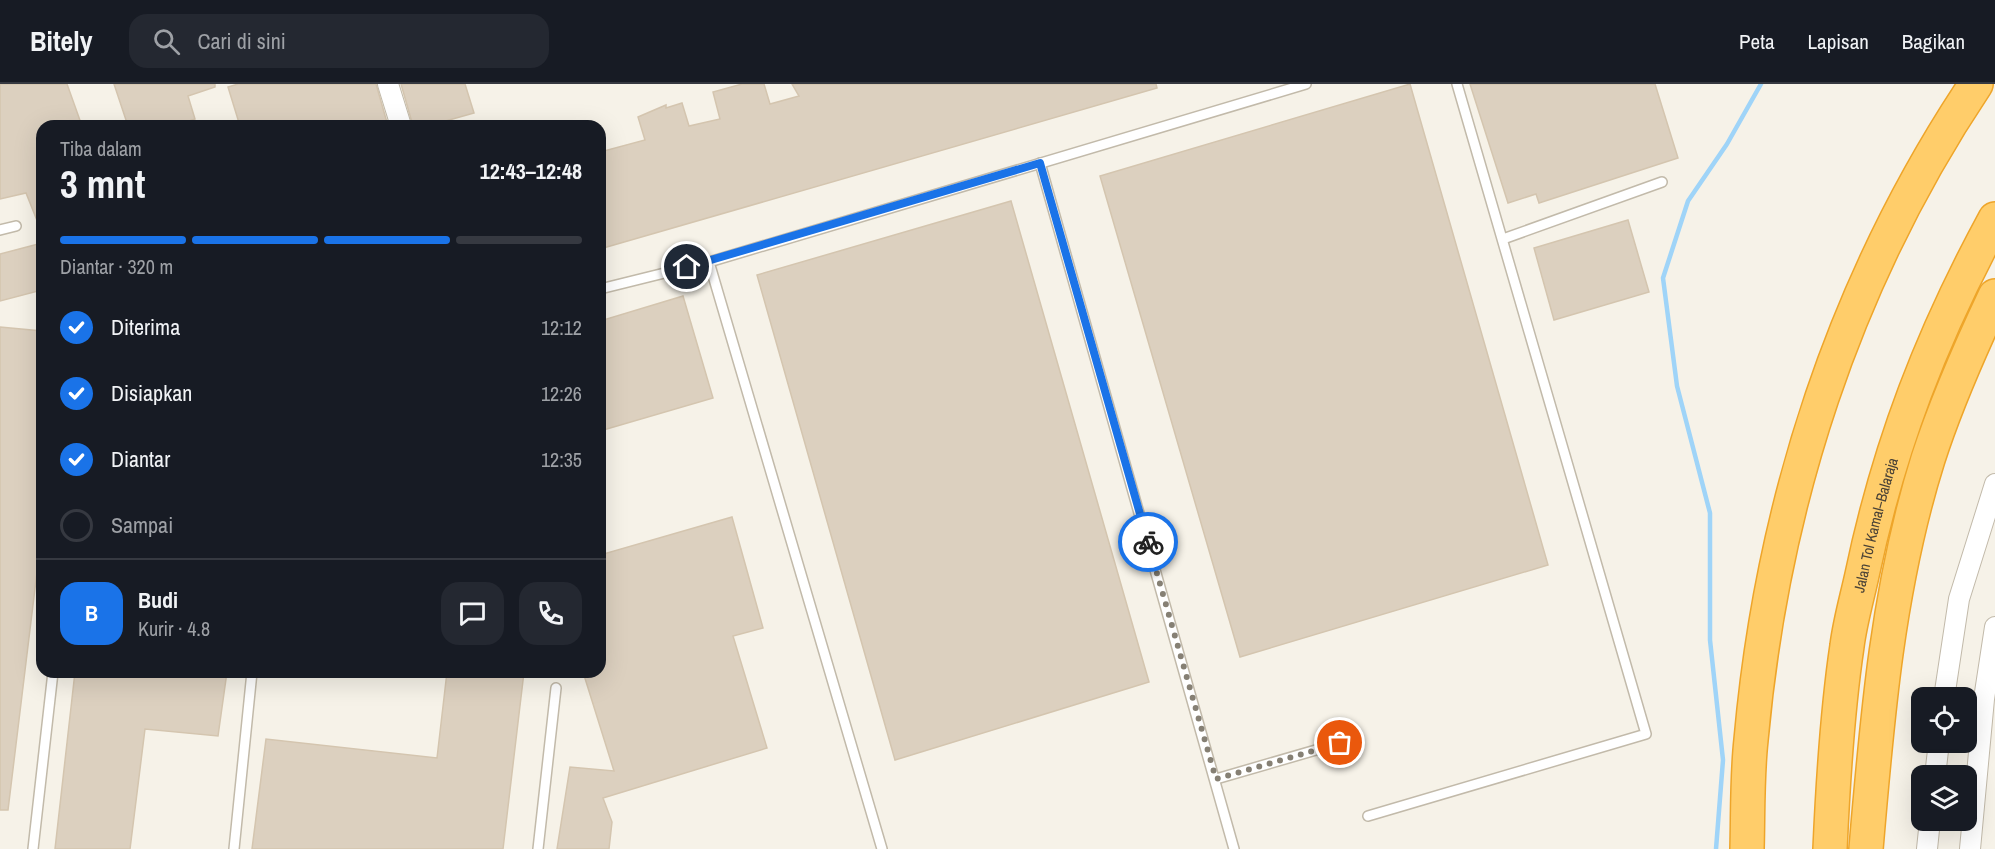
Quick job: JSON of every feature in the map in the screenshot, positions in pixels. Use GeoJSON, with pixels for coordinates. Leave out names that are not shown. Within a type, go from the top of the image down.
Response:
{"type":"FeatureCollection","features":[{"type":"Feature","properties":{"kind":"highway"},"geometry":{"type":"LineString","coordinates":[[1747,849],[1750,742],[1761,643],[1785,515],[1810,429],[1834,358],[1884,242],[1916,179],[1976,84]]}},
{"type":"Feature","properties":{"kind":"highway","name":"Jalan Tol Kamal–Balaraja"},"geometry":{"type":"LineString","coordinates":[[1830,849],[1833,772],[1847,644],[1875,515],[1910,400],[1956,290],[1995,219]]}},
{"type":"Feature","properties":{"kind":"highway"},"geometry":{"type":"LineString","coordinates":[[1866,849],[1883,665],[1909,532],[1928,460],[1946,406],[1995,296]]}},
{"type":"Feature","properties":{"kind":"street"},"geometry":{"type":"LineString","coordinates":[[388,84],[399,120]]}},
{"type":"Feature","properties":{"kind":"street"},"geometry":{"type":"LineString","coordinates":[[1946,687],[1959,599],[1995,484]]}},
{"type":"Feature","properties":{"kind":"street"},"geometry":{"type":"LineString","coordinates":[[1970,849],[1984,699],[1995,627]]}},
{"type":"Feature","properties":{"kind":"street"},"geometry":{"type":"LineString","coordinates":[[1927,849],[1929,831]]}},
{"type":"Feature","properties":{"kind":"lane"},"geometry":{"type":"LineString","coordinates":[[606,288],[709,262],[1306,84]]}},
{"type":"Feature","properties":{"kind":"lane"},"geometry":{"type":"LineString","coordinates":[[1368,816],[1646,734],[1457,84]]}},
{"type":"Feature","properties":{"kind":"lane"},"geometry":{"type":"LineString","coordinates":[[1040,163],[1216,779],[1233,849]]}},
{"type":"Feature","properties":{"kind":"lane"},"geometry":{"type":"LineString","coordinates":[[1503,239],[1662,182]]}},
{"type":"Feature","properties":{"kind":"lane"},"geometry":{"type":"LineString","coordinates":[[0,230],[16,226]]}},
{"type":"Feature","properties":{"kind":"lane"},"geometry":{"type":"LineString","coordinates":[[709,262],[882,849]]}},
{"type":"Feature","properties":{"kind":"lane"},"geometry":{"type":"LineString","coordinates":[[33,849],[52,678]]}},
{"type":"Feature","properties":{"kind":"lane"},"geometry":{"type":"LineString","coordinates":[[234,849],[251,678]]}},
{"type":"Feature","properties":{"kind":"lane"},"geometry":{"type":"LineString","coordinates":[[538,849],[556,688]]}},
{"type":"Feature","properties":{"kind":"lane"},"geometry":{"type":"LineString","coordinates":[[1216,779],[1340,743]]}},
{"type":"Feature","properties":{"kind":"building"},"geometry":{"type":"Polygon","coordinates":[[[0,84],[67,84],[80,120],[36,120],[36,218],[26,193],[0,199],[0,84]]]}},
{"type":"Feature","properties":{"kind":"building"},"geometry":{"type":"Polygon","coordinates":[[[114,84],[215,84],[215,87],[188,96],[195,119],[126,120],[114,84]]]}},
{"type":"Feature","properties":{"kind":"building"},"geometry":{"type":"Polygon","coordinates":[[[238,84],[376,84],[386,120],[238,120],[228,87],[238,84]]]}},
{"type":"Feature","properties":{"kind":"building"},"geometry":{"type":"Polygon","coordinates":[[[401,84],[465,84],[474,113],[449,120],[411,120],[401,84]]]}},
{"type":"Feature","properties":{"kind":"building"},"geometry":{"type":"Polygon","coordinates":[[[742,84],[764,84],[770,104],[799,96],[792,84],[1156,84],[1157,88],[606,247],[606,150],[645,140],[638,117],[666,105],[666,108],[682,103],[689,126],[720,119],[713,92],[742,84]]]}},
{"type":"Feature","properties":{"kind":"building"},"geometry":{"type":"Polygon","coordinates":[[[1410,84],[1548,565],[1240,657],[1100,176],[1410,84]]]}},
{"type":"Feature","properties":{"kind":"building"},"geometry":{"type":"Polygon","coordinates":[[[1470,84],[1655,84],[1678,158],[1539,203],[1536,194],[1508,203],[1470,84]]]}},
{"type":"Feature","properties":{"kind":"building"},"geometry":{"type":"Polygon","coordinates":[[[1011,201],[1149,682],[895,760],[757,275],[1011,201]]]}},
{"type":"Feature","properties":{"kind":"building"},"geometry":{"type":"Polygon","coordinates":[[[1628,220],[1649,292],[1554,320],[1534,248],[1628,220]]]}},
{"type":"Feature","properties":{"kind":"building"},"geometry":{"type":"Polygon","coordinates":[[[36,245],[36,292],[0,301],[0,254],[36,245]]]}},
{"type":"Feature","properties":{"kind":"building"},"geometry":{"type":"Polygon","coordinates":[[[683,296],[713,398],[606,429],[606,319],[683,296]]]}},
{"type":"Feature","properties":{"kind":"building"},"geometry":{"type":"Polygon","coordinates":[[[0,327],[36,330],[36,580],[8,810],[0,810],[0,327]]]}},
{"type":"Feature","properties":{"kind":"building"},"geometry":{"type":"Polygon","coordinates":[[[732,517],[763,628],[733,636],[767,748],[603,798],[612,822],[609,849],[557,849],[570,767],[614,771],[585,678],[606,678],[606,553],[732,517]]]}},
{"type":"Feature","properties":{"kind":"building"},"geometry":{"type":"Polygon","coordinates":[[[74,678],[226,678],[218,736],[145,729],[130,849],[55,849],[74,678]]]}},
{"type":"Feature","properties":{"kind":"building"},"geometry":{"type":"Polygon","coordinates":[[[446,678],[523,678],[503,849],[252,849],[266,739],[437,758],[446,678]]]}},
{"type":"Feature","properties":{"kind":"waterway"},"geometry":{"type":"LineString","coordinates":[[1716,849],[1723,760],[1710,640],[1710,513],[1677,386],[1663,278],[1688,201],[1727,144],[1761,84]]}},
{"type":"Feature","properties":{"kind":"way so far"},"geometry":{"type":"LineString","coordinates":[[1148,542],[1216,779],[1340,743]]}},
{"type":"Feature","properties":{"kind":"route"},"geometry":{"type":"LineString","coordinates":[[687,267],[1040,163],[1148,542]]}}]}
